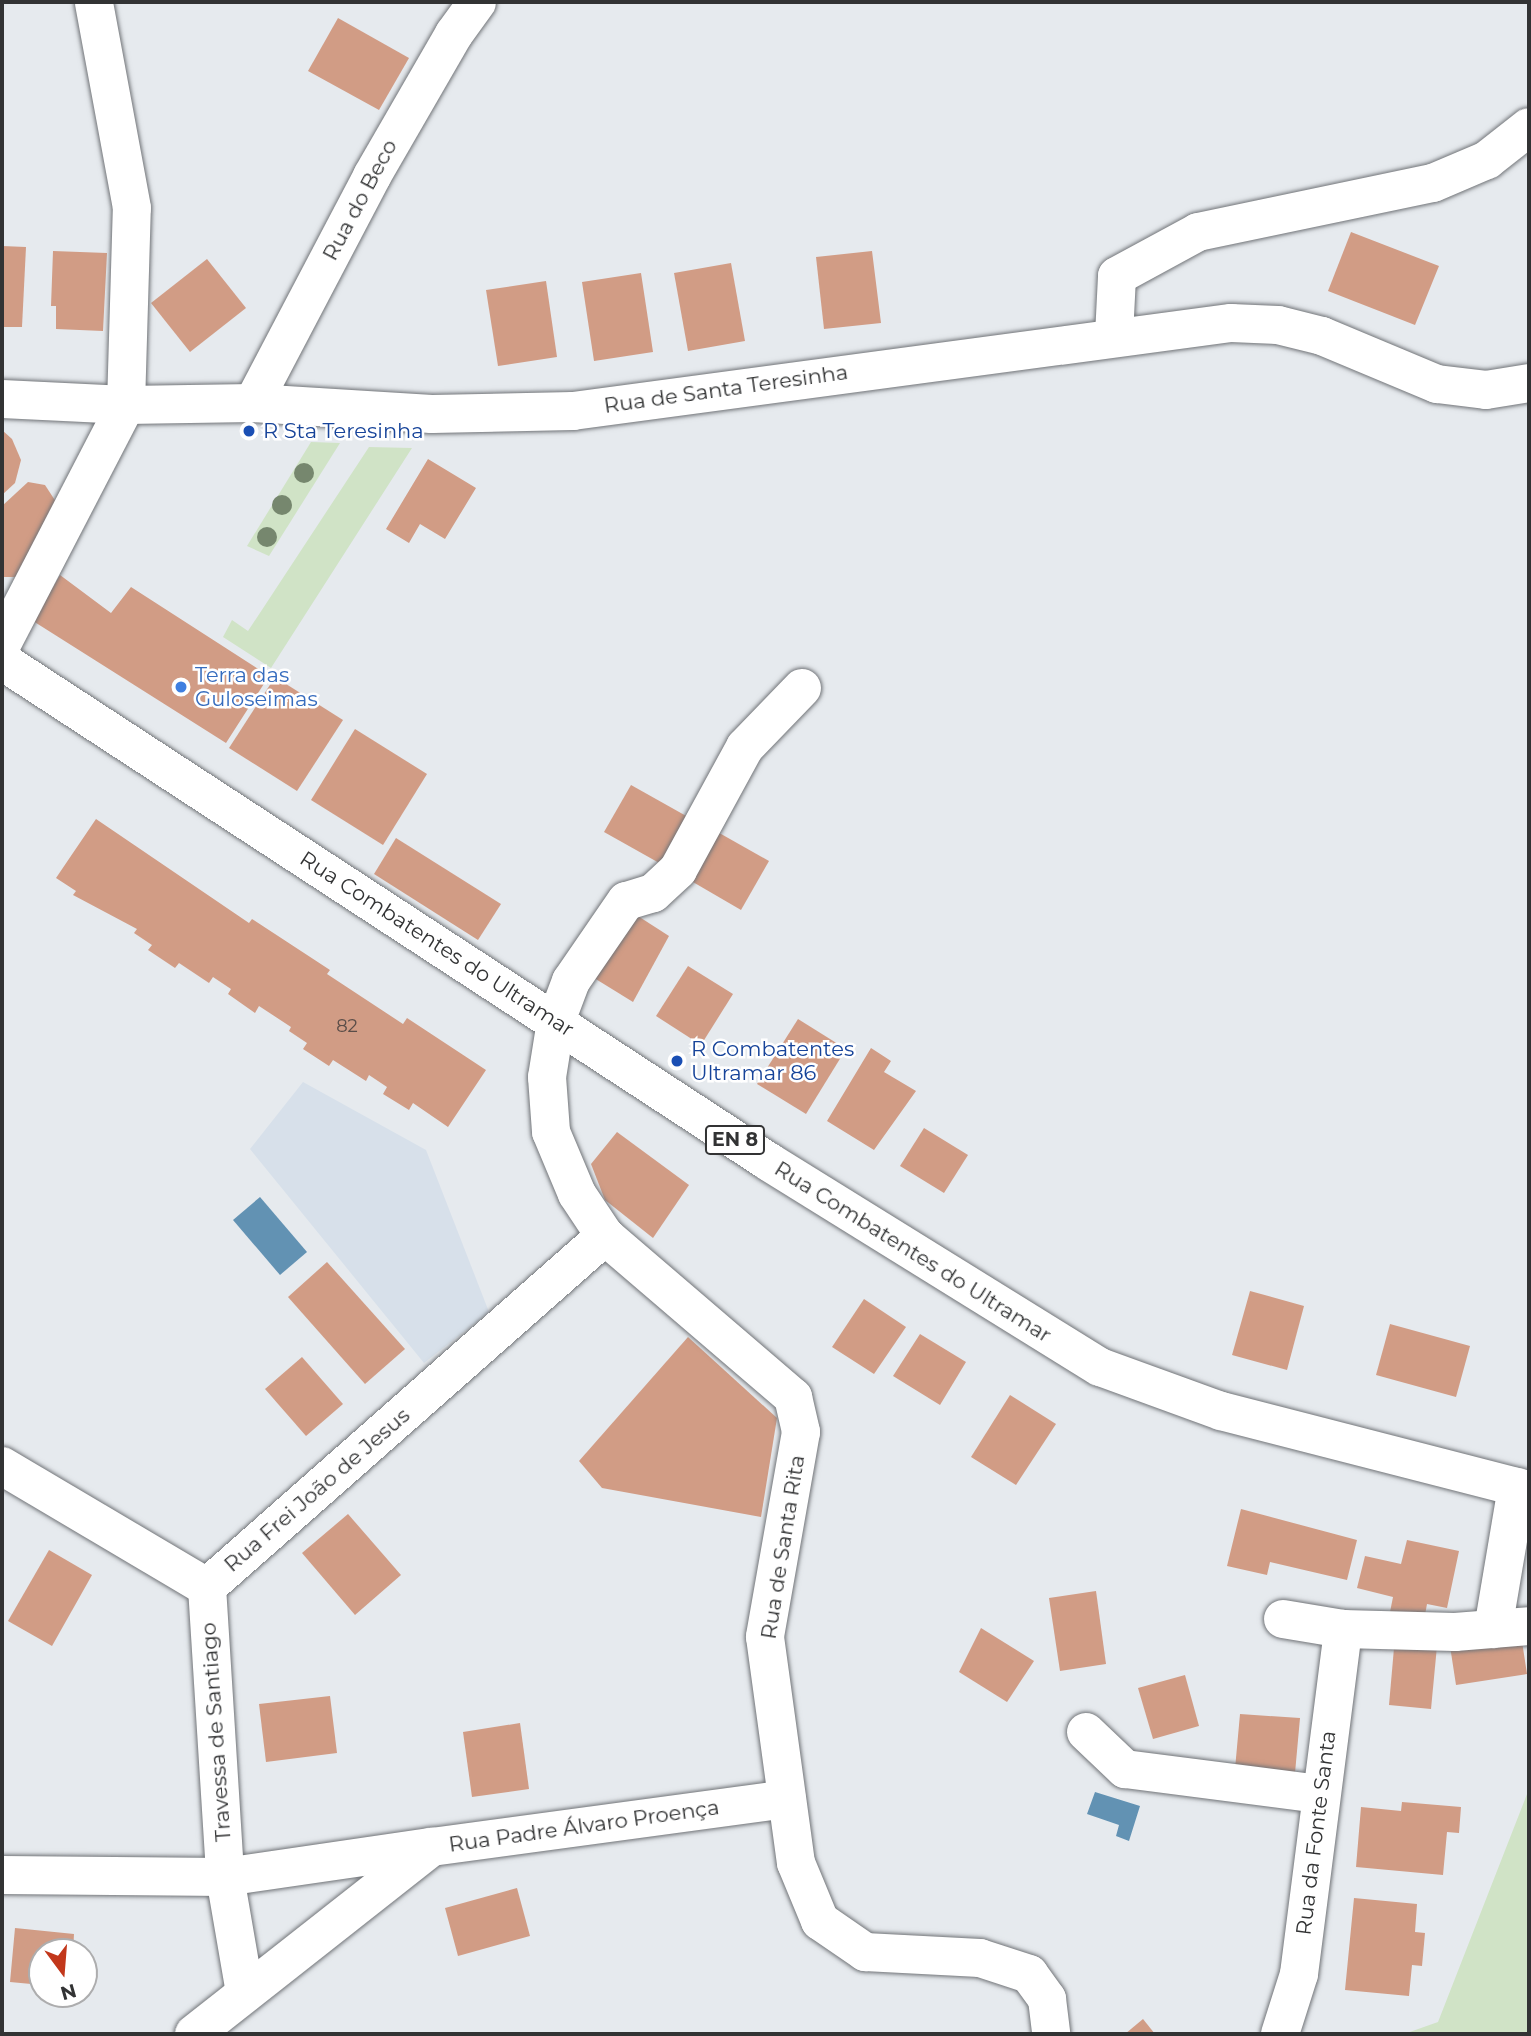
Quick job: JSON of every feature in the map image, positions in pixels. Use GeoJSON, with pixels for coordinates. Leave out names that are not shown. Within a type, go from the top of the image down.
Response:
{"type":"FeatureCollection","features":[{"type":"Feature","properties":{"kind":"street"},"geometry":{"type":"LineString","coordinates":[[2,644],[126,405],[132,208],[94,2]]}},
{"type":"Feature","properties":{"kind":"street","name":"Rua do Beco"},"geometry":{"type":"LineString","coordinates":[[253,403],[379,164],[453,34],[477,2]]}},
{"type":"Feature","properties":{"kind":"street"},"geometry":{"type":"LineString","coordinates":[[1114,336],[1117,276],[1198,232],[1433,183],[1487,160],[1529,127]]}},
{"type":"Feature","properties":{"kind":"street","name":"Rua de Santa Teresinha"},"geometry":{"type":"LineString","coordinates":[[2,399],[126,405],[253,403],[432,414],[573,411],[1114,336],[1231,323],[1278,325],[1395,363],[1437,384],[1486,390],[1529,383]]}},
{"type":"Feature","properties":{"kind":"street","name":"Rua Combatentes do Ultramar"},"geometry":{"type":"LineString","coordinates":[[2,661],[792,1177],[1100,1367],[1221,1411],[1523,1488]]}},
{"type":"Feature","properties":{"kind":"street","name":"Rua de Santa Rita"},"geometry":{"type":"LineString","coordinates":[[802,688],[745,747],[678,870],[653,893],[626,901],[571,981],[556,1021],[547,1077],[551,1132],[577,1194],[605,1236],[793,1397],[801,1432],[765,1637],[796,1863],[820,1921],[865,1952],[981,1958],[1030,1974],[1047,1999],[1051,2034]]}},
{"type":"Feature","properties":{"kind":"street","name":"Rua Frei João de Jesus"},"geometry":{"type":"LineString","coordinates":[[2,1466],[207,1587],[605,1236]]}},
{"type":"Feature","properties":{"kind":"street"},"geometry":{"type":"LineString","coordinates":[[1283,1619],[1343,1629],[1511,1628],[1523,1488]]}},
{"type":"Feature","properties":{"kind":"street","name":"Travessa de Santiago"},"geometry":{"type":"LineString","coordinates":[[207,1587],[225,1877],[245,1993]]}},
{"type":"Feature","properties":{"kind":"street","name":"Rua da Fonte Santa"},"geometry":{"type":"LineString","coordinates":[[1280,2034],[1299,1974],[1343,1629]]}},
{"type":"Feature","properties":{"kind":"street"},"geometry":{"type":"LineString","coordinates":[[1086,1731],[1125,1769],[1320,1794]]}},
{"type":"Feature","properties":{"kind":"street","name":"Rua Padre Álvaro Proença"},"geometry":{"type":"LineString","coordinates":[[194,2034],[432,1847],[787,1799]]}},
{"type":"Feature","properties":{"kind":"street"},"geometry":{"type":"LineString","coordinates":[[2,1875],[225,1877],[432,1847]]}},
{"type":"Feature","properties":{"kind":"shaded area"},"geometry":{"type":"Polygon","coordinates":[[[303,1082],[426,1150],[489,1312],[424,1363],[250,1149],[303,1082]]]}},
{"type":"Feature","properties":{"kind":"green space"},"geometry":{"type":"Polygon","coordinates":[[[311,442],[340,443],[269,556],[247,546],[311,442]]]}},
{"type":"Feature","properties":{"kind":"green space"},"geometry":{"type":"Polygon","coordinates":[[[369,447],[412,448],[271,668],[223,637],[232,620],[248,631],[369,447]]]}},
{"type":"Feature","properties":{"kind":"green space"},"geometry":{"type":"Polygon","coordinates":[[[1529,1789],[1529,2034],[1404,2034],[1438,2022],[1529,1789]]]}},
{"type":"Feature","properties":{"kind":"water"},"geometry":{"type":"Polygon","coordinates":[[[260,1197],[307,1252],[280,1275],[233,1220],[260,1197]]]}},
{"type":"Feature","properties":{"kind":"water"},"geometry":{"type":"Polygon","coordinates":[[[1095,1792],[1140,1806],[1129,1841],[1116,1836],[1119,1825],[1087,1814],[1095,1792]]]}},
{"type":"Feature","properties":{"kind":"building"},"geometry":{"type":"Polygon","coordinates":[[[338,18],[409,58],[379,110],[308,71],[338,18]]]}},
{"type":"Feature","properties":{"kind":"building"},"geometry":{"type":"Polygon","coordinates":[[[1351,232],[1439,266],[1415,325],[1328,291],[1351,232]]]}},
{"type":"Feature","properties":{"kind":"building"},"geometry":{"type":"Polygon","coordinates":[[[2,246],[26,247],[22,327],[2,327],[2,246]]]}},
{"type":"Feature","properties":{"kind":"building"},"geometry":{"type":"Polygon","coordinates":[[[53,251],[107,253],[103,331],[56,329],[56,306],[51,306],[53,251]]]}},
{"type":"Feature","properties":{"kind":"building"},"geometry":{"type":"Polygon","coordinates":[[[872,251],[881,323],[824,329],[816,257],[872,251]]]}},
{"type":"Feature","properties":{"kind":"building"},"geometry":{"type":"Polygon","coordinates":[[[207,259],[246,308],[190,352],[151,303],[207,259]]]}},
{"type":"Feature","properties":{"kind":"building"},"geometry":{"type":"Polygon","coordinates":[[[731,263],[745,341],[688,351],[674,273],[731,263]]]}},
{"type":"Feature","properties":{"kind":"building"},"geometry":{"type":"Polygon","coordinates":[[[641,273],[653,352],[594,361],[582,282],[641,273]]]}},
{"type":"Feature","properties":{"kind":"building"},"geometry":{"type":"Polygon","coordinates":[[[546,281],[557,357],[498,366],[486,290],[546,281]]]}},
{"type":"Feature","properties":{"kind":"building"},"geometry":{"type":"Polygon","coordinates":[[[2,430],[12,439],[21,460],[15,483],[2,495],[2,430]]]}},
{"type":"Feature","properties":{"kind":"building"},"geometry":{"type":"Polygon","coordinates":[[[428,459],[476,488],[445,539],[420,524],[409,543],[386,529],[428,459]]]}},
{"type":"Feature","properties":{"kind":"building"},"geometry":{"type":"Polygon","coordinates":[[[28,482],[45,485],[58,505],[18,577],[2,577],[2,506],[28,482]]]}},
{"type":"Feature","properties":{"kind":"building"},"geometry":{"type":"Polygon","coordinates":[[[60,575],[111,613],[131,587],[269,676],[226,743],[33,621],[60,575]]]}},
{"type":"Feature","properties":{"kind":"building"},"geometry":{"type":"Polygon","coordinates":[[[275,677],[343,720],[297,791],[229,748],[275,677]]]}},
{"type":"Feature","properties":{"kind":"building"},"geometry":{"type":"Polygon","coordinates":[[[355,729],[427,774],[383,845],[311,800],[355,729]]]}},
{"type":"Feature","properties":{"kind":"building"},"geometry":{"type":"Polygon","coordinates":[[[631,785],[688,817],[661,864],[604,832],[631,785]]]}},
{"type":"Feature","properties":{"kind":"building"},"geometry":{"type":"Polygon","coordinates":[[[96,819],[249,923],[252,919],[330,970],[327,974],[403,1024],[407,1018],[486,1070],[448,1127],[413,1103],[409,1110],[383,1094],[387,1087],[369,1075],[366,1081],[333,1060],[329,1066],[303,1049],[307,1043],[289,1031],[291,1027],[259,1006],[255,1013],[228,994],[231,989],[213,977],[209,983],[179,963],[175,968],[148,950],[152,945],[134,933],[137,929],[73,895],[76,891],[56,878],[96,819]]]}},
{"type":"Feature","properties":{"kind":"building"},"geometry":{"type":"Polygon","coordinates":[[[714,830],[769,861],[741,910],[686,878],[714,830]]]}},
{"type":"Feature","properties":{"kind":"building"},"geometry":{"type":"Polygon","coordinates":[[[396,838],[501,904],[478,940],[374,874],[396,838]]]}},
{"type":"Feature","properties":{"kind":"building"},"geometry":{"type":"Polygon","coordinates":[[[627,909],[669,936],[633,1002],[586,973],[627,909]]]}},
{"type":"Feature","properties":{"kind":"building"},"geometry":{"type":"Polygon","coordinates":[[[688,966],[733,994],[701,1045],[656,1016],[688,966]]]}},
{"type":"Feature","properties":{"kind":"building"},"geometry":{"type":"Polygon","coordinates":[[[798,1019],[846,1049],[806,1114],[757,1084],[798,1019]]]}},
{"type":"Feature","properties":{"kind":"building"},"geometry":{"type":"Polygon","coordinates":[[[871,1048],[891,1061],[884,1072],[916,1091],[874,1150],[827,1121],[871,1048]]]}},
{"type":"Feature","properties":{"kind":"building"},"geometry":{"type":"Polygon","coordinates":[[[924,1128],[968,1155],[944,1193],[900,1166],[924,1128]]]}},
{"type":"Feature","properties":{"kind":"building"},"geometry":{"type":"Polygon","coordinates":[[[617,1132],[689,1185],[653,1238],[605,1200],[591,1164],[617,1132]]]}},
{"type":"Feature","properties":{"kind":"building"},"geometry":{"type":"Polygon","coordinates":[[[327,1262],[405,1349],[365,1384],[288,1297],[327,1262]]]}},
{"type":"Feature","properties":{"kind":"building"},"geometry":{"type":"Polygon","coordinates":[[[1250,1291],[1304,1306],[1287,1370],[1232,1355],[1250,1291]]]}},
{"type":"Feature","properties":{"kind":"building"},"geometry":{"type":"Polygon","coordinates":[[[864,1299],[906,1327],[874,1374],[832,1347],[864,1299]]]}},
{"type":"Feature","properties":{"kind":"building"},"geometry":{"type":"Polygon","coordinates":[[[1390,1324],[1470,1346],[1456,1397],[1376,1375],[1390,1324]]]}},
{"type":"Feature","properties":{"kind":"building"},"geometry":{"type":"Polygon","coordinates":[[[920,1334],[966,1362],[940,1405],[893,1376],[920,1334]]]}},
{"type":"Feature","properties":{"kind":"building"},"geometry":{"type":"Polygon","coordinates":[[[688,1337],[777,1418],[761,1517],[602,1488],[579,1461],[688,1337]]]}},
{"type":"Feature","properties":{"kind":"building"},"geometry":{"type":"Polygon","coordinates":[[[302,1357],[343,1404],[306,1436],[265,1389],[302,1357]]]}},
{"type":"Feature","properties":{"kind":"building"},"geometry":{"type":"Polygon","coordinates":[[[1010,1395],[1056,1424],[1016,1485],[971,1457],[1010,1395]]]}},
{"type":"Feature","properties":{"kind":"building"},"geometry":{"type":"Polygon","coordinates":[[[1241,1509],[1357,1540],[1347,1580],[1270,1562],[1267,1575],[1227,1566],[1241,1509]]]}},
{"type":"Feature","properties":{"kind":"building"},"geometry":{"type":"Polygon","coordinates":[[[348,1514],[401,1575],[355,1615],[302,1553],[348,1514]]]}},
{"type":"Feature","properties":{"kind":"building"},"geometry":{"type":"Polygon","coordinates":[[[1407,1540],[1459,1551],[1447,1608],[1427,1604],[1425,1615],[1389,1617],[1393,1597],[1357,1588],[1365,1556],[1401,1564],[1407,1540]]]}},
{"type":"Feature","properties":{"kind":"building"},"geometry":{"type":"Polygon","coordinates":[[[49,1550],[92,1575],[52,1646],[8,1621],[49,1550]]]}},
{"type":"Feature","properties":{"kind":"building"},"geometry":{"type":"Polygon","coordinates":[[[1096,1591],[1106,1664],[1060,1671],[1049,1598],[1096,1591]]]}},
{"type":"Feature","properties":{"kind":"building"},"geometry":{"type":"Polygon","coordinates":[[[981,1628],[1034,1661],[1007,1702],[959,1672],[981,1628]]]}},
{"type":"Feature","properties":{"kind":"building"},"geometry":{"type":"Polygon","coordinates":[[[1521,1635],[1527,1674],[1456,1685],[1450,1646],[1521,1635]]]}},
{"type":"Feature","properties":{"kind":"building"},"geometry":{"type":"Polygon","coordinates":[[[1437,1646],[1431,1709],[1389,1705],[1394,1648],[1437,1646]]]}},
{"type":"Feature","properties":{"kind":"building"},"geometry":{"type":"Polygon","coordinates":[[[1185,1675],[1199,1726],[1153,1739],[1138,1688],[1185,1675]]]}},
{"type":"Feature","properties":{"kind":"building"},"geometry":{"type":"Polygon","coordinates":[[[330,1696],[337,1753],[266,1762],[259,1704],[330,1696]]]}},
{"type":"Feature","properties":{"kind":"building"},"geometry":{"type":"Polygon","coordinates":[[[1240,1714],[1300,1718],[1295,1773],[1235,1769],[1240,1714]]]}},
{"type":"Feature","properties":{"kind":"building"},"geometry":{"type":"Polygon","coordinates":[[[520,1723],[529,1789],[472,1797],[463,1732],[520,1723]]]}},
{"type":"Feature","properties":{"kind":"building"},"geometry":{"type":"Polygon","coordinates":[[[1402,1802],[1461,1807],[1459,1833],[1447,1832],[1443,1875],[1356,1867],[1361,1807],[1401,1811],[1402,1802]]]}},
{"type":"Feature","properties":{"kind":"building"},"geometry":{"type":"Polygon","coordinates":[[[517,1888],[530,1936],[458,1956],[445,1908],[517,1888]]]}},
{"type":"Feature","properties":{"kind":"building"},"geometry":{"type":"Polygon","coordinates":[[[1354,1898],[1417,1904],[1415,1932],[1425,1933],[1422,1966],[1412,1965],[1409,1996],[1345,1990],[1354,1898]]]}},
{"type":"Feature","properties":{"kind":"building"},"geometry":{"type":"Polygon","coordinates":[[[15,1928],[74,1934],[74,1938],[28,1938],[28,1984],[10,1982],[15,1928]]]}},
{"type":"Feature","properties":{"kind":"building"},"geometry":{"type":"Polygon","coordinates":[[[1143,2019],[1155,2034],[1125,2034],[1143,2019]]]}},
{"type":"Feature","properties":{"kind":"place","name":"R Sta Teresinha"},"geometry":{"type":"Point","coordinates":[249,431]}},
{"type":"Feature","properties":{"kind":"place","name":"Terra das Guloseimas"},"geometry":{"type":"Point","coordinates":[181,687]}},
{"type":"Feature","properties":{"kind":"place","name":"R Combatentes Ultramar 86"},"geometry":{"type":"Point","coordinates":[677,1061]}}]}
